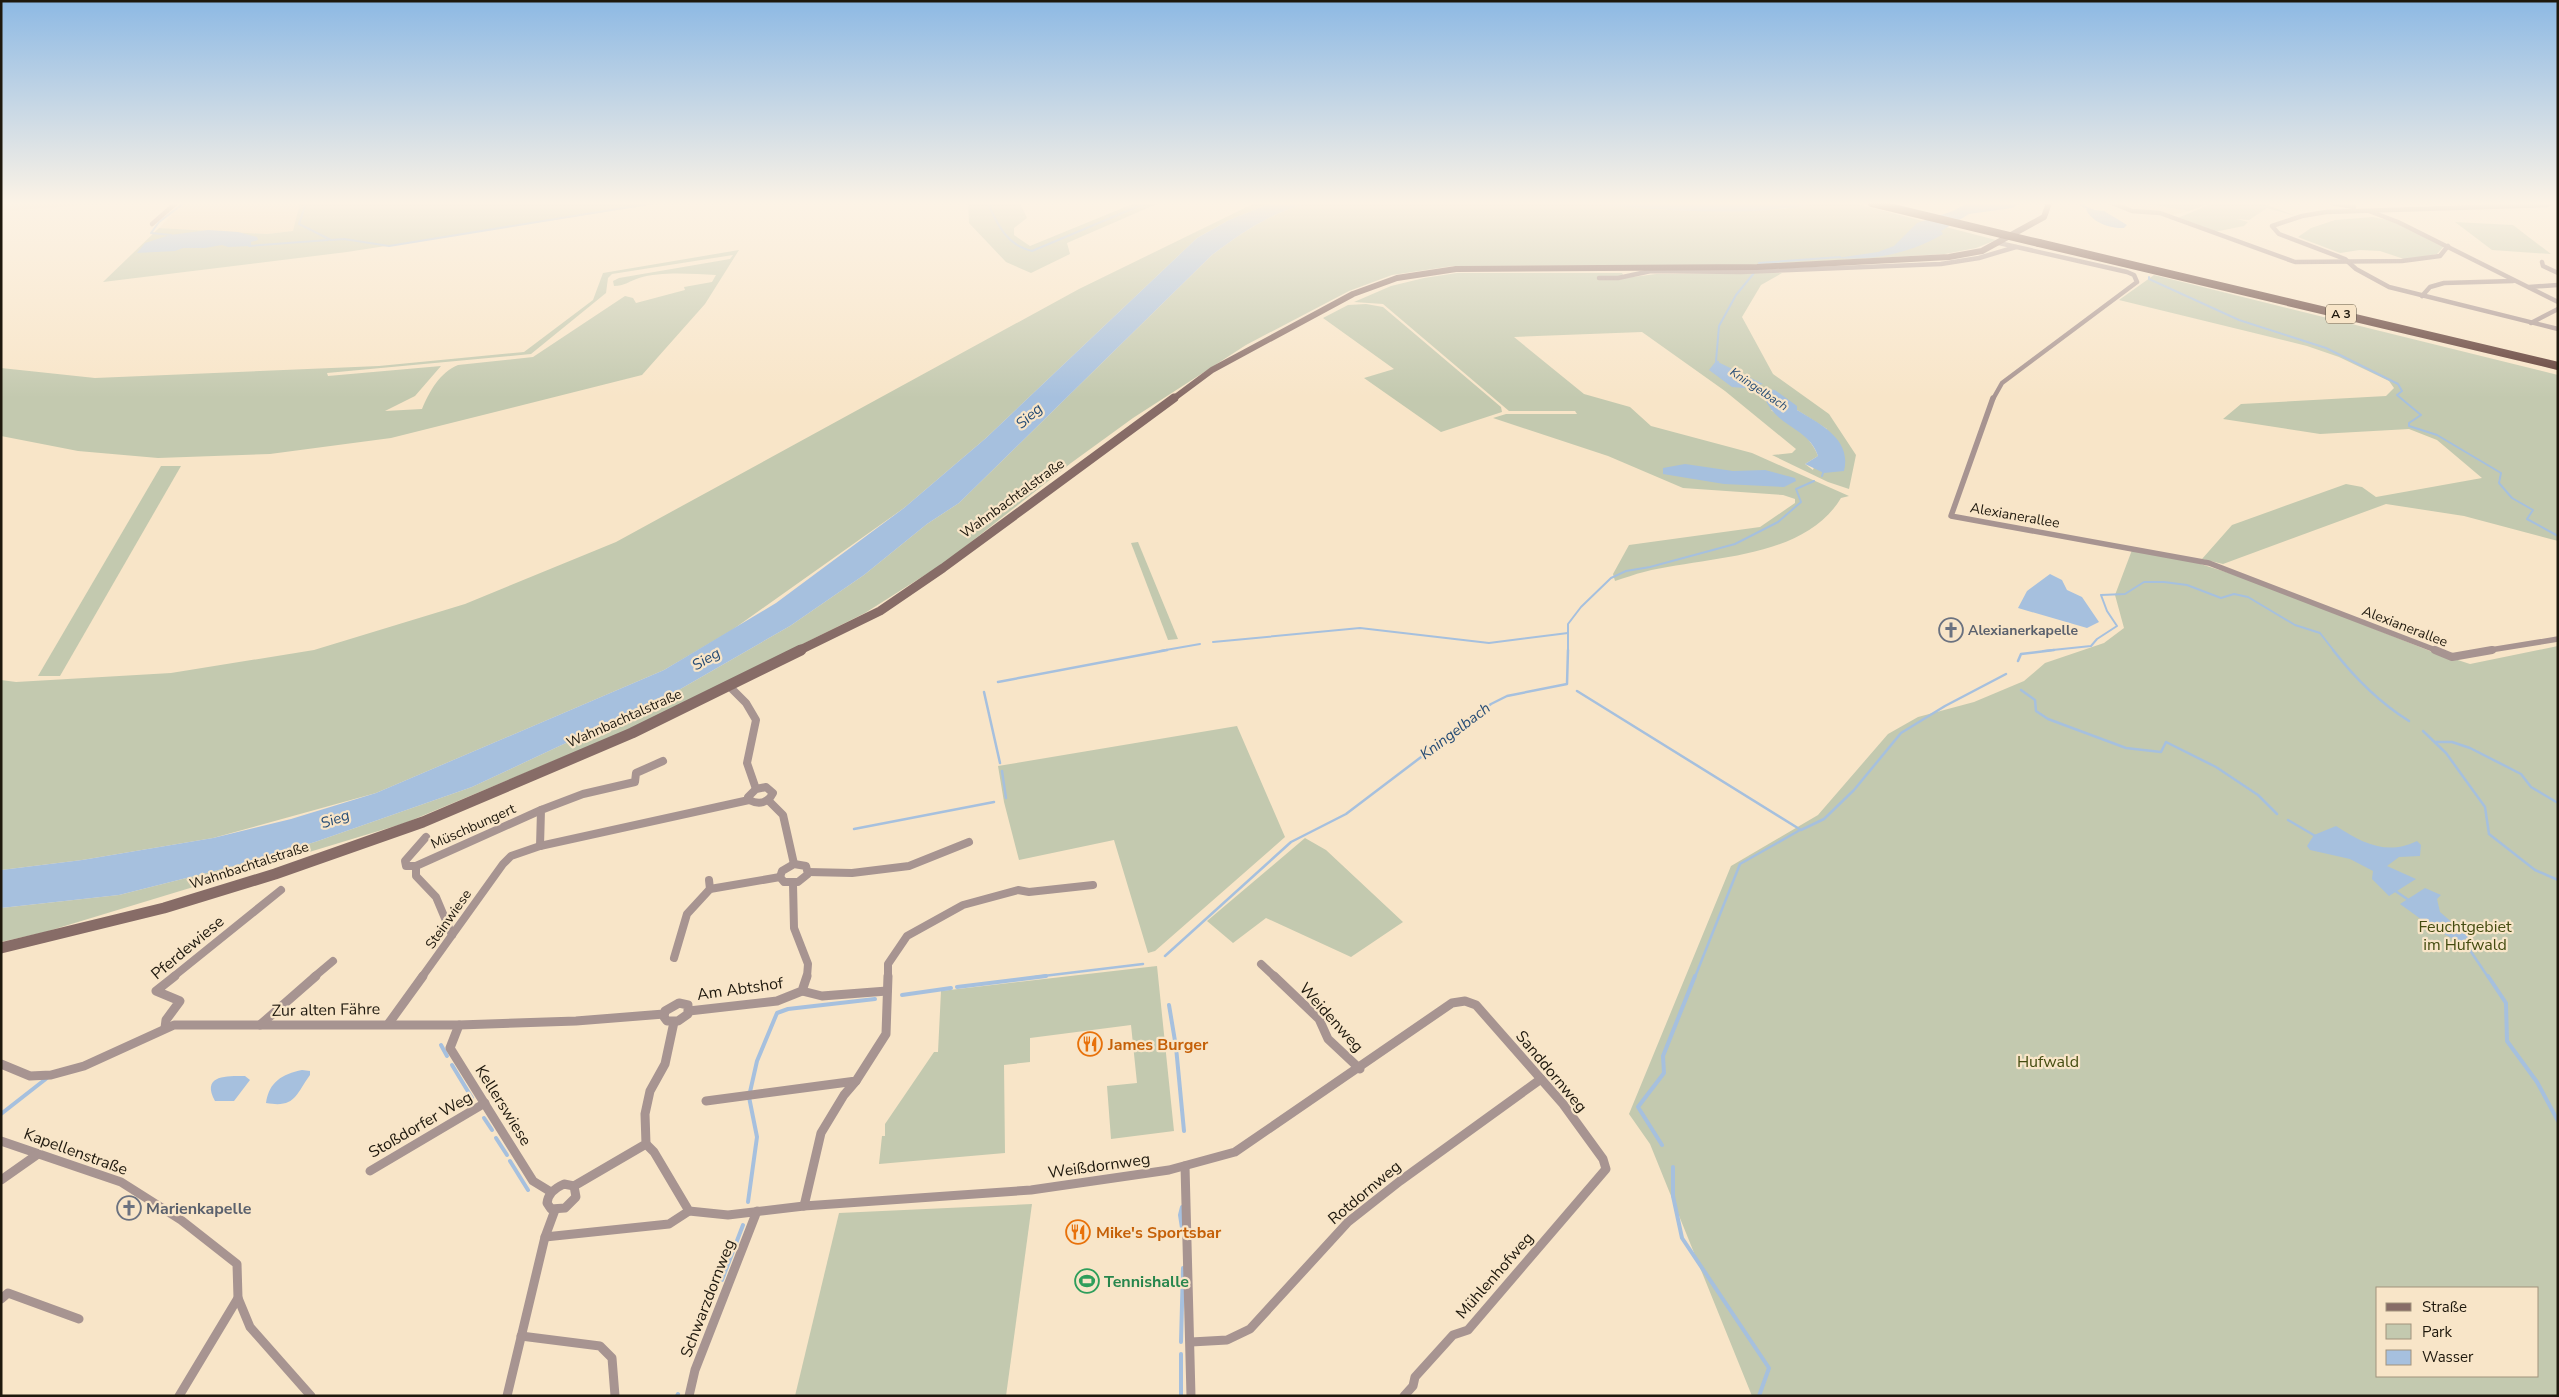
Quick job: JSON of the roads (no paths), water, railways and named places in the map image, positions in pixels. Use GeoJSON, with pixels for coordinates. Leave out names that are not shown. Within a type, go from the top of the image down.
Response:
{"type":"FeatureCollection","features":[{"type":"Feature","properties":{"kind":"highway","name":"A 3"},"geometry":{"type":"LineString","coordinates":[[2157,268],[2558,366]]}},
{"type":"Feature","properties":{"kind":"highway","name":"A 3"},"geometry":{"type":"LineString","coordinates":[[2165,268],[2558,358]]}},
{"type":"Feature","properties":{"kind":"main road","name":"Wahnbachtalstraße"},"geometry":{"type":"LineString","coordinates":[[1,948],[164,908],[275,874],[423,822],[632,733],[880,611],[943,568],[1212,370],[1353,294],[1397,278],[1455,268]]}},
{"type":"Feature","properties":{"kind":"street"},"geometry":{"type":"LineString","coordinates":[[1599,278],[1618,278],[1651,271],[1740,272],[1836,268]]}},
{"type":"Feature","properties":{"kind":"street","name":"Alexianerallee"},"geometry":{"type":"LineString","coordinates":[[2110,268],[2134,275],[2138,282],[1998,388],[1952,516],[2208,563],[2255,579],[2452,658],[2558,639]]}},
{"type":"Feature","properties":{"kind":"street"},"geometry":{"type":"LineString","coordinates":[[2357,268],[2381,284],[2422,296],[2558,329]]}},
{"type":"Feature","properties":{"kind":"street"},"geometry":{"type":"LineString","coordinates":[[2490,268],[2526,288],[2558,302]]}},
{"type":"Feature","properties":{"kind":"street"},"geometry":{"type":"LineString","coordinates":[[2422,296],[2430,287],[2444,283],[2514,281]]}},
{"type":"Feature","properties":{"kind":"street"},"geometry":{"type":"LineString","coordinates":[[2526,288],[2558,284]]}},
{"type":"Feature","properties":{"kind":"street"},"geometry":{"type":"LineString","coordinates":[[2530,323],[2558,309]]}},
{"type":"Feature","properties":{"kind":"street"},"geometry":{"type":"LineString","coordinates":[[729,686],[746,703],[756,720],[746,761],[746,773],[756,789]]}},
{"type":"Feature","properties":{"kind":"street"},"geometry":{"type":"LineString","coordinates":[[540,846],[541,810],[583,794],[635,782],[636,773],[663,761]]}},
{"type":"Feature","properties":{"kind":"street"},"geometry":{"type":"LineString","coordinates":[[749,800],[750,794],[756,789],[766,787],[772,790],[772,796],[768,800],[784,815],[794,864]]}},
{"type":"Feature","properties":{"kind":"street","name":"Steinwiese"},"geometry":{"type":"LineString","coordinates":[[389,1023],[503,864],[511,856],[540,846],[749,800],[759,803],[768,800]]}},
{"type":"Feature","properties":{"kind":"street","name":"Müschbungert"},"geometry":{"type":"LineString","coordinates":[[426,837],[405,861],[406,866],[416,866],[541,810]]}},
{"type":"Feature","properties":{"kind":"street"},"geometry":{"type":"LineString","coordinates":[[808,872],[852,874],[909,866],[969,842]]}},
{"type":"Feature","properties":{"kind":"street"},"geometry":{"type":"LineString","coordinates":[[780,876],[785,868],[794,864],[806,866],[808,872]]}},
{"type":"Feature","properties":{"kind":"street","name":"Müschbungert"},"geometry":{"type":"LineString","coordinates":[[416,866],[416,876],[436,898],[452,935]]}},
{"type":"Feature","properties":{"kind":"street"},"geometry":{"type":"LineString","coordinates":[[780,876],[784,882],[793,884],[802,880],[808,872]]}},
{"type":"Feature","properties":{"kind":"street"},"geometry":{"type":"LineString","coordinates":[[674,958],[687,914],[709,884],[780,876]]}},
{"type":"Feature","properties":{"kind":"street","name":"Am Abtshof"},"geometry":{"type":"LineString","coordinates":[[689,1011],[777,1001],[802,991],[808,977],[809,966],[794,929],[793,884]]}},
{"type":"Feature","properties":{"kind":"street"},"geometry":{"type":"LineString","coordinates":[[804,1206],[821,1133],[844,1095],[872,1059],[886,1034],[888,964],[907,936],[963,905],[1018,890],[1029,892],[1093,884]]}},
{"type":"Feature","properties":{"kind":"street","name":"Pferdewiese"},"geometry":{"type":"LineString","coordinates":[[165,1028],[166,1020],[180,1001],[156,992],[282,890]]}},
{"type":"Feature","properties":{"kind":"street"},"geometry":{"type":"LineString","coordinates":[[260,1025],[333,961]]}},
{"type":"Feature","properties":{"kind":"street","name":"Weidenweg"},"geometry":{"type":"LineString","coordinates":[[1260,964],[1319,1019],[1328,1039],[1360,1069]]}},
{"type":"Feature","properties":{"kind":"street"},"geometry":{"type":"LineString","coordinates":[[802,991],[822,996],[887,991]]}},
{"type":"Feature","properties":{"kind":"street","name":"Weißdornweg"},"geometry":{"type":"LineString","coordinates":[[689,1211],[728,1215],[804,1206],[1032,1190],[1185,1166],[1235,1152],[1360,1069],[1452,1003],[1465,1001]]}},
{"type":"Feature","properties":{"kind":"street","name":"Sanddornweg"},"geometry":{"type":"LineString","coordinates":[[1465,1001],[1476,1005],[1563,1104],[1603,1159],[1606,1169]]}},
{"type":"Feature","properties":{"kind":"street"},"geometry":{"type":"LineString","coordinates":[[679,1002],[688,1005],[689,1011],[685,1017],[674,1022],[665,1019],[664,1014],[668,1008],[679,1002]]}},
{"type":"Feature","properties":{"kind":"street","name":"Zur alten Fähre"},"geometry":{"type":"LineString","coordinates":[[1,1064],[30,1076],[51,1074],[84,1066],[174,1025],[459,1024],[576,1021],[664,1014]]}},
{"type":"Feature","properties":{"kind":"street"},"geometry":{"type":"LineString","coordinates":[[545,1237],[669,1224],[689,1211],[654,1152],[646,1144],[645,1114],[647,1104],[650,1091],[665,1064],[674,1022]]}},
{"type":"Feature","properties":{"kind":"street","name":"Kellerswiese"},"geometry":{"type":"LineString","coordinates":[[459,1024],[450,1048],[533,1181],[551,1192]]}},
{"type":"Feature","properties":{"kind":"street","name":"Rotdornweg"},"geometry":{"type":"LineString","coordinates":[[1191,1342],[1218,1342],[1233,1339],[1246,1333],[1259,1322],[1348,1222],[1400,1181],[1541,1079]]}},
{"type":"Feature","properties":{"kind":"street"},"geometry":{"type":"LineString","coordinates":[[706,1101],[787,1088],[856,1081]]}},
{"type":"Feature","properties":{"kind":"street","name":"Stoßdorfer Weg"},"geometry":{"type":"LineString","coordinates":[[370,1171],[485,1103]]}},
{"type":"Feature","properties":{"kind":"street","name":"Kapellenstraße"},"geometry":{"type":"LineString","coordinates":[[1,1141],[121,1182],[181,1220],[238,1264],[238,1298]]}},
{"type":"Feature","properties":{"kind":"street"},"geometry":{"type":"LineString","coordinates":[[555,1210],[547,1203],[551,1192],[564,1184],[574,1186],[646,1144]]}},
{"type":"Feature","properties":{"kind":"street"},"geometry":{"type":"LineString","coordinates":[[1,1180],[38,1154]]}},
{"type":"Feature","properties":{"kind":"street"},"geometry":{"type":"LineString","coordinates":[[1185,1166],[1191,1396]]}},
{"type":"Feature","properties":{"kind":"street","name":"Mühlenhofweg"},"geometry":{"type":"LineString","coordinates":[[1404,1396],[1413,1386],[1415,1377],[1454,1336],[1468,1330],[1606,1169]]}},
{"type":"Feature","properties":{"kind":"street"},"geometry":{"type":"LineString","coordinates":[[555,1210],[565,1208],[573,1201],[577,1193],[574,1186]]}},
{"type":"Feature","properties":{"kind":"street"},"geometry":{"type":"LineString","coordinates":[[507,1396],[545,1237],[555,1210]]}},
{"type":"Feature","properties":{"kind":"street","name":"Schwarzdornweg"},"geometry":{"type":"LineString","coordinates":[[689,1396],[695,1370],[756,1211]]}},
{"type":"Feature","properties":{"kind":"street"},"geometry":{"type":"LineString","coordinates":[[3,1294],[79,1318]]}},
{"type":"Feature","properties":{"kind":"street"},"geometry":{"type":"LineString","coordinates":[[179,1396],[238,1298]]}},
{"type":"Feature","properties":{"kind":"street"},"geometry":{"type":"LineString","coordinates":[[238,1298],[250,1327],[311,1396]]}},
{"type":"Feature","properties":{"kind":"street"},"geometry":{"type":"LineString","coordinates":[[521,1336],[600,1346],[612,1358],[615,1396]]}},
{"type":"Feature","properties":{"kind":"water","name":"Sieg"},"geometry":{"type":"Polygon","coordinates":[[[1165,268],[1199,268],[959,503],[927,524],[864,575],[790,626],[677,691],[472,787],[315,842],[230,867],[119,895],[1,908],[1,870],[82,860],[213,838],[291,819],[376,793],[664,670],[776,603],[904,508],[986,438],[1165,268]]]}},
{"type":"Feature","properties":{"kind":"water"},"geometry":{"type":"Polygon","coordinates":[[[1716,361],[1763,384],[1744,388],[1732,387],[1709,370],[1716,361]]]}},
{"type":"Feature","properties":{"kind":"water"},"geometry":{"type":"Polygon","coordinates":[[[1763,389],[1775,390],[1797,406],[1797,410],[1824,427],[1839,441],[1845,460],[1844,471],[1824,473],[1805,464],[1818,456],[1814,448],[1803,435],[1783,421],[1771,409],[1761,391],[1763,389]]]}},
{"type":"Feature","properties":{"kind":"water"},"geometry":{"type":"Polygon","coordinates":[[[1685,464],[1733,471],[1765,470],[1795,478],[1796,481],[1784,487],[1724,484],[1663,474],[1663,468],[1685,464]]]}},
{"type":"Feature","properties":{"kind":"water"},"geometry":{"type":"Polygon","coordinates":[[[2050,574],[2062,580],[2067,590],[2082,597],[2099,622],[2087,628],[2018,608],[2027,591],[2050,574]]]}},
{"type":"Feature","properties":{"kind":"water"},"geometry":{"type":"Polygon","coordinates":[[[2336,826],[2355,838],[2375,846],[2395,847],[2417,841],[2421,845],[2420,856],[2399,857],[2387,866],[2416,879],[2389,896],[2372,879],[2373,871],[2350,859],[2310,850],[2307,846],[2314,835],[2336,826]]]}},
{"type":"Feature","properties":{"kind":"water"},"geometry":{"type":"Polygon","coordinates":[[[2425,888],[2441,895],[2437,899],[2440,912],[2469,937],[2460,942],[2436,930],[2400,904],[2425,888]]]}},
{"type":"Feature","properties":{"kind":"water"},"geometry":{"type":"Polygon","coordinates":[[[302,1070],[310,1071],[310,1075],[293,1099],[283,1104],[266,1103],[273,1084],[288,1074],[302,1070]]]}},
{"type":"Feature","properties":{"kind":"water"},"geometry":{"type":"Polygon","coordinates":[[[245,1076],[250,1080],[234,1101],[215,1101],[211,1092],[213,1082],[223,1077],[245,1076]]]}},
{"type":"Feature","properties":{"kind":"waterway","name":"Kningelbach"},"geometry":{"type":"LineString","coordinates":[[1718,362],[1716,361],[1719,326],[1736,295],[1754,273]]}},
{"type":"Feature","properties":{"kind":"waterway"},"geometry":{"type":"LineString","coordinates":[[2149,277],[2149,279],[2239,320],[2326,348],[2398,384],[2402,391],[2397,395],[2421,415],[2409,423],[2409,426],[2437,435],[2501,473],[2499,483],[2512,498],[2533,510],[2527,519],[2558,536]]}},
{"type":"Feature","properties":{"kind":"waterway","name":"Kningelbach"},"geometry":{"type":"LineString","coordinates":[[1755,384],[1765,391]]}},
{"type":"Feature","properties":{"kind":"waterway","name":"Kningelbach"},"geometry":{"type":"LineString","coordinates":[[1822,476],[1824,470]]}},
{"type":"Feature","properties":{"kind":"waterway","name":"Kningelbach"},"geometry":{"type":"LineString","coordinates":[[1568,633],[1568,624],[1581,607],[1611,578],[1626,571],[1650,567],[1735,544],[1778,522],[1801,502],[1796,489],[1814,481]]}},
{"type":"Feature","properties":{"kind":"waterway"},"geometry":{"type":"LineString","coordinates":[[2043,651],[2091,646],[2097,639],[2117,626],[2107,611],[2101,595],[2125,594],[2144,582],[2187,585],[2221,598],[2234,594],[2248,597],[2295,625],[2320,633],[2334,651]]}},
{"type":"Feature","properties":{"kind":"waterway"},"geometry":{"type":"LineString","coordinates":[[1213,642],[1360,628],[1489,643],[1568,633]]}},
{"type":"Feature","properties":{"kind":"waterway","name":"Kningelbach"},"geometry":{"type":"LineString","coordinates":[[1568,633],[1568,650]]}},
{"type":"Feature","properties":{"kind":"waterway"},"geometry":{"type":"LineString","coordinates":[[1160,651],[1200,644]]}},
{"type":"Feature","properties":{"kind":"waterway"},"geometry":{"type":"LineString","coordinates":[[998,682],[1167,650]]}},
{"type":"Feature","properties":{"kind":"waterway","name":"Kningelbach"},"geometry":{"type":"LineString","coordinates":[[1165,956],[1291,842],[1346,814],[1491,704],[1507,696],[1567,684],[1568,650]]}},
{"type":"Feature","properties":{"kind":"waterway"},"geometry":{"type":"LineString","coordinates":[[2018,661],[2021,654],[2054,650]]}},
{"type":"Feature","properties":{"kind":"waterway"},"geometry":{"type":"LineString","coordinates":[[2333,650],[2368,689],[2409,721]]}},
{"type":"Feature","properties":{"kind":"waterway"},"geometry":{"type":"LineString","coordinates":[[1577,691],[1801,830],[1824,819],[1854,790],[1901,733],[1945,706],[2006,674]]}},
{"type":"Feature","properties":{"kind":"waterway"},"geometry":{"type":"LineString","coordinates":[[2021,690],[2035,700],[2036,711],[2048,719],[2126,748],[2161,752],[2166,742],[2216,767],[2258,795],[2277,814]]}},
{"type":"Feature","properties":{"kind":"waterway"},"geometry":{"type":"LineString","coordinates":[[984,692],[1000,763]]}},
{"type":"Feature","properties":{"kind":"waterway"},"geometry":{"type":"LineString","coordinates":[[2423,731],[2446,753],[2485,807],[2489,834],[2535,870],[2558,880]]}},
{"type":"Feature","properties":{"kind":"waterway"},"geometry":{"type":"LineString","coordinates":[[2436,742],[2452,742],[2470,748],[2521,774],[2531,787],[2558,803]]}},
{"type":"Feature","properties":{"kind":"waterway"},"geometry":{"type":"LineString","coordinates":[[1002,771],[1006,798]]}},
{"type":"Feature","properties":{"kind":"waterway"},"geometry":{"type":"LineString","coordinates":[[854,829],[994,802]]}},
{"type":"Feature","properties":{"kind":"waterway"},"geometry":{"type":"LineString","coordinates":[[2288,820],[2317,837]]}},
{"type":"Feature","properties":{"kind":"waterway"},"geometry":{"type":"LineString","coordinates":[[1695,977],[1740,864],[1800,830]]}},
{"type":"Feature","properties":{"kind":"waterway"},"geometry":{"type":"LineString","coordinates":[[2394,890],[2410,901]]}},
{"type":"Feature","properties":{"kind":"waterway"},"geometry":{"type":"LineString","coordinates":[[2461,937],[2488,977]]}},
{"type":"Feature","properties":{"kind":"waterway"},"geometry":{"type":"LineString","coordinates":[[1035,977],[1143,964]]}},
{"type":"Feature","properties":{"kind":"waterway"},"geometry":{"type":"LineString","coordinates":[[957,987],[1046,976]]}},
{"type":"Feature","properties":{"kind":"waterway"},"geometry":{"type":"LineString","coordinates":[[1662,1145],[1638,1107],[1664,1073],[1663,1056],[1695,976]]}},
{"type":"Feature","properties":{"kind":"waterway"},"geometry":{"type":"LineString","coordinates":[[2488,976],[2506,1003],[2507,1041],[2537,1082],[2558,1121]]}},
{"type":"Feature","properties":{"kind":"waterway"},"geometry":{"type":"LineString","coordinates":[[902,995],[951,988]]}},
{"type":"Feature","properties":{"kind":"waterway"},"geometry":{"type":"LineString","coordinates":[[750,1092],[757,1061],[777,1013],[788,1009],[875,999]]}},
{"type":"Feature","properties":{"kind":"waterway","name":"Kningelbach"},"geometry":{"type":"LineString","coordinates":[[1169,1005],[1176,1047],[1184,1131]]}},
{"type":"Feature","properties":{"kind":"waterway"},"geometry":{"type":"LineString","coordinates":[[441,1045],[447,1056]]}},
{"type":"Feature","properties":{"kind":"waterway"},"geometry":{"type":"LineString","coordinates":[[452,1065],[472,1098]]}},
{"type":"Feature","properties":{"kind":"waterway"},"geometry":{"type":"LineString","coordinates":[[1,1114],[47,1078]]}},
{"type":"Feature","properties":{"kind":"waterway"},"geometry":{"type":"LineString","coordinates":[[748,1202],[757,1137],[749,1097]]}},
{"type":"Feature","properties":{"kind":"waterway"},"geometry":{"type":"LineString","coordinates":[[484,1118],[492,1130]]}},
{"type":"Feature","properties":{"kind":"waterway"},"geometry":{"type":"LineString","coordinates":[[496,1138],[507,1155]]}},
{"type":"Feature","properties":{"kind":"waterway"},"geometry":{"type":"LineString","coordinates":[[510,1161],[528,1190]]}},
{"type":"Feature","properties":{"kind":"waterway"},"geometry":{"type":"LineString","coordinates":[[1673,1167],[1673,1196],[1682,1238],[1769,1368],[1759,1396]]}},
{"type":"Feature","properties":{"kind":"waterway","name":"Kningelbach"},"geometry":{"type":"LineString","coordinates":[[1182,1207],[1180,1215],[1182,1228]]}},
{"type":"Feature","properties":{"kind":"waterway"},"geometry":{"type":"LineString","coordinates":[[722,1280],[743,1225]]}},
{"type":"Feature","properties":{"kind":"waterway","name":"Kningelbach"},"geometry":{"type":"LineString","coordinates":[[1181,1342],[1183,1268]]}},
{"type":"Feature","properties":{"kind":"waterway","name":"Kningelbach"},"geometry":{"type":"LineString","coordinates":[[1181,1354],[1181,1396]]}},
{"type":"Feature","properties":{"kind":"place","name":"Alexianerkapelle"},"geometry":{"type":"Point","coordinates":[1951,630]}},
{"type":"Feature","properties":{"kind":"place","name":"James Burger"},"geometry":{"type":"Point","coordinates":[1090,1044]}},
{"type":"Feature","properties":{"kind":"place","name":"Marienkapelle"},"geometry":{"type":"Point","coordinates":[129,1208]}},
{"type":"Feature","properties":{"kind":"place","name":"Mike's Sportsbar"},"geometry":{"type":"Point","coordinates":[1078,1232]}},
{"type":"Feature","properties":{"kind":"place","name":"Tennishalle"},"geometry":{"type":"Point","coordinates":[1087,1281]}},
{"type":"Feature","properties":{"kind":"park label","name":"Feuchtgebiet im Hufwald"},"geometry":{"type":"Point","coordinates":[2465,935]}},
{"type":"Feature","properties":{"kind":"park label","name":"Hufwald"},"geometry":{"type":"Point","coordinates":[2048,1061]}}]}
